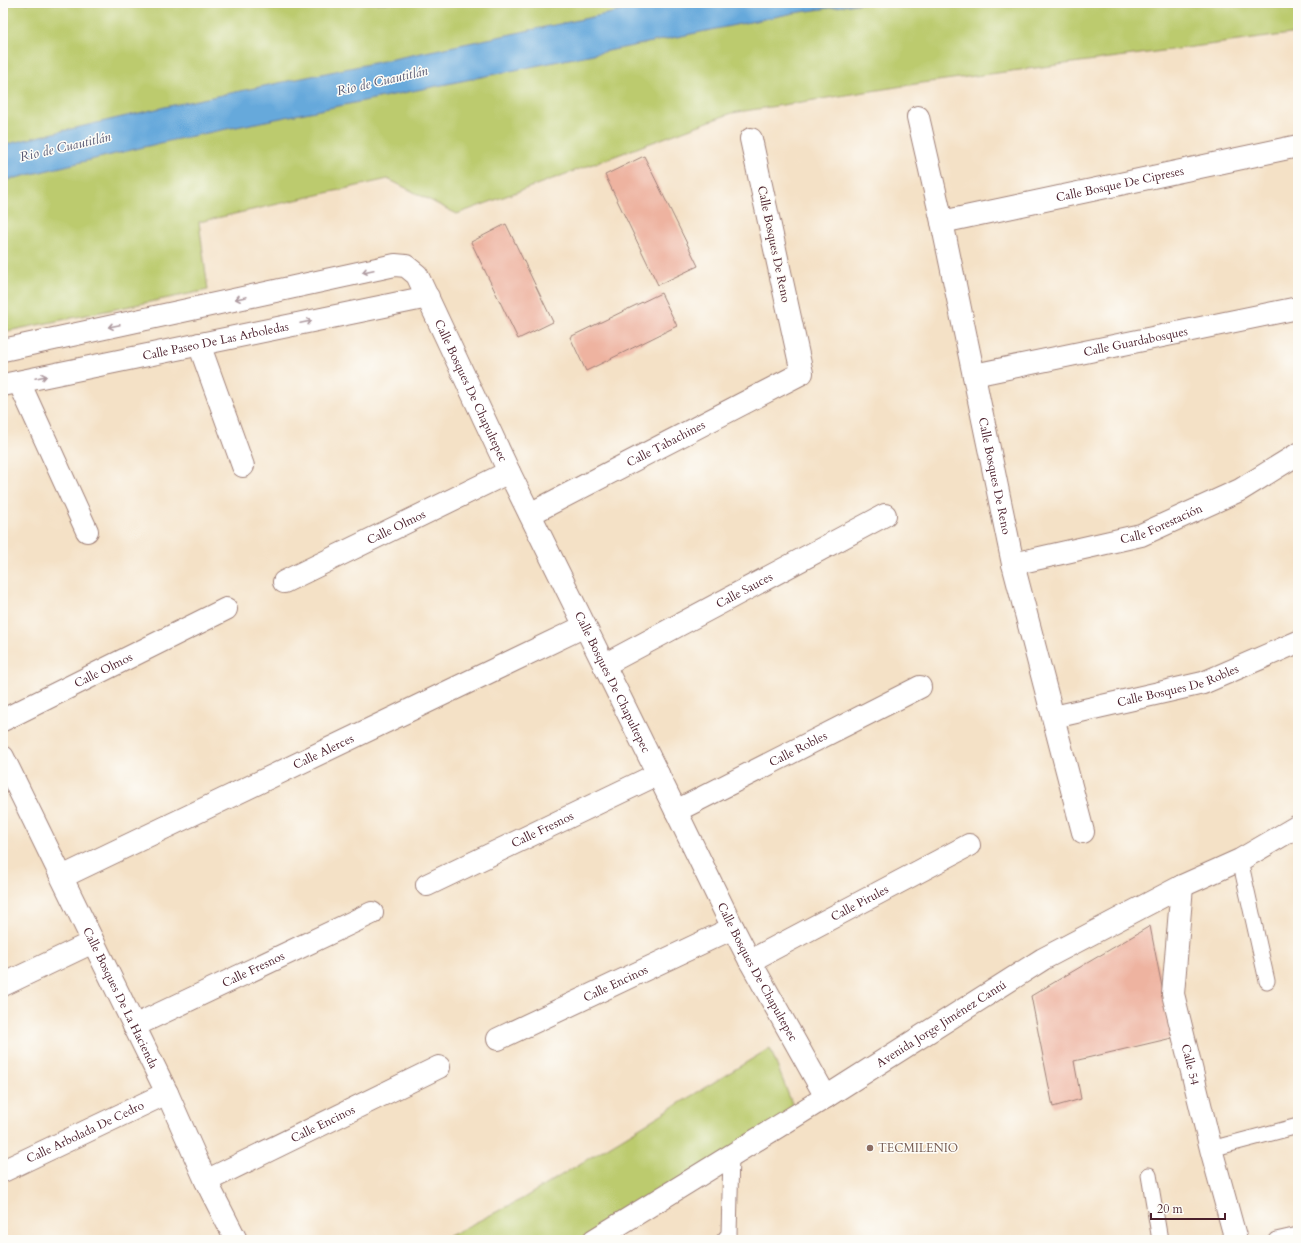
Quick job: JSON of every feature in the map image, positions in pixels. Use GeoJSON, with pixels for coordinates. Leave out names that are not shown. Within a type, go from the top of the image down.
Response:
{"type":"FeatureCollection","features":[{"type":"Feature","properties":{"kind":"street","name":"Calle Bosques De Reno"},"geometry":{"type":"LineString","coordinates":[[918,117],[942,222],[1014,564],[1083,832]]}},
{"type":"Feature","properties":{"kind":"street","name":"Calle Bosques De Reno"},"geometry":{"type":"LineString","coordinates":[[751,139],[802,373]]}},
{"type":"Feature","properties":{"kind":"street","name":"Calle Bosque De Cipreses"},"geometry":{"type":"LineString","coordinates":[[942,222],[1298,146]]}},
{"type":"Feature","properties":{"kind":"street","name":"Calle Bosques De Chapultepec"},"geometry":{"type":"LineString","coordinates":[[3,350],[395,265],[406,266],[417,275],[509,472],[733,928],[826,1096]]}},
{"type":"Feature","properties":{"kind":"street","name":"Calle Paseo De Las Arboledas"},"geometry":{"type":"LineString","coordinates":[[11,383],[428,297]]}},
{"type":"Feature","properties":{"kind":"street","name":"Calle Guardabosques"},"geometry":{"type":"LineString","coordinates":[[974,375],[1298,308]]}},
{"type":"Feature","properties":{"kind":"street"},"geometry":{"type":"LineString","coordinates":[[199,344],[243,466]]}},
{"type":"Feature","properties":{"kind":"street","name":"Calle Tabachines"},"geometry":{"type":"LineString","coordinates":[[530,514],[802,373]]}},
{"type":"Feature","properties":{"kind":"street"},"geometry":{"type":"LineString","coordinates":[[11,383],[87,531]]}},
{"type":"Feature","properties":{"kind":"street","name":"Calle Forestación"},"geometry":{"type":"LineString","coordinates":[[1014,564],[1141,535],[1240,490],[1298,454]]}},
{"type":"Feature","properties":{"kind":"street","name":"Calle Olmos"},"geometry":{"type":"LineString","coordinates":[[284,582],[509,472]]}},
{"type":"Feature","properties":{"kind":"street","name":"Calle Sauces"},"geometry":{"type":"LineString","coordinates":[[604,665],[885,515]]}},
{"type":"Feature","properties":{"kind":"street","name":"Calle Olmos"},"geometry":{"type":"LineString","coordinates":[[3,720],[226,609]]}},
{"type":"Feature","properties":{"kind":"street","name":"Calle Alerces"},"geometry":{"type":"LineString","coordinates":[[62,877],[585,626]]}},
{"type":"Feature","properties":{"kind":"street","name":"Calle Bosques De Robles"},"geometry":{"type":"LineString","coordinates":[[1054,717],[1203,684],[1298,642]]}},
{"type":"Feature","properties":{"kind":"street","name":"Calle Robles"},"geometry":{"type":"LineString","coordinates":[[676,811],[920,687]]}},
{"type":"Feature","properties":{"kind":"street","name":"Calle Bosques De La Hacienda"},"geometry":{"type":"LineString","coordinates":[[3,757],[12,797],[62,877],[166,1093],[206,1181],[236,1240]]}},
{"type":"Feature","properties":{"kind":"street","name":"Calle Fresnos"},"geometry":{"type":"LineString","coordinates":[[427,885],[658,774]]}},
{"type":"Feature","properties":{"kind":"street","name":"Avenida Jorge Jiménez Cantú"},"geometry":{"type":"LineString","coordinates":[[594,1240],[1043,959],[1182,886],[1240,860],[1298,826]]}},
{"type":"Feature","properties":{"kind":"street","name":"Calle Pirules"},"geometry":{"type":"LineString","coordinates":[[750,961],[969,845]]}},
{"type":"Feature","properties":{"kind":"street","name":"Calle 54"},"geometry":{"type":"LineString","coordinates":[[1182,886],[1173,994],[1211,1149],[1236,1240]]}},
{"type":"Feature","properties":{"kind":"street","name":"Calle Fresnos"},"geometry":{"type":"LineString","coordinates":[[134,1026],[372,913]]}},
{"type":"Feature","properties":{"kind":"street","name":"Calle Encinos"},"geometry":{"type":"LineString","coordinates":[[498,1039],[733,928]]}},
{"type":"Feature","properties":{"kind":"street"},"geometry":{"type":"LineString","coordinates":[[3,985],[93,942]]}},
{"type":"Feature","properties":{"kind":"street","name":"Calle Encinos"},"geometry":{"type":"LineString","coordinates":[[206,1181],[439,1067]]}},
{"type":"Feature","properties":{"kind":"street","name":"Calle Arbolada De Cedro"},"geometry":{"type":"LineString","coordinates":[[3,1171],[166,1093]]}},
{"type":"Feature","properties":{"kind":"lane"},"geometry":{"type":"LineString","coordinates":[[1240,860],[1267,982]]}},
{"type":"Feature","properties":{"kind":"lane"},"geometry":{"type":"LineString","coordinates":[[1211,1149],[1298,1126]]}},
{"type":"Feature","properties":{"kind":"lane"},"geometry":{"type":"LineString","coordinates":[[724,1240],[729,1234],[732,1155]]}},
{"type":"Feature","properties":{"kind":"lane"},"geometry":{"type":"LineString","coordinates":[[1149,1175],[1160,1240]]}},
{"type":"Feature","properties":{"kind":"lane"},"geometry":{"type":"LineString","coordinates":[[1276,1240],[1298,1235]]}},
{"type":"Feature","properties":{"kind":"green space"},"geometry":{"type":"Polygon","coordinates":[[[3,3],[1298,3],[1298,33],[922,83],[732,113],[457,214],[388,179],[199,222],[208,290],[3,332],[3,3]]]}},
{"type":"Feature","properties":{"kind":"green space"},"geometry":{"type":"Polygon","coordinates":[[[770,1048],[795,1111],[586,1240],[441,1240],[522,1199],[770,1048]]]}},
{"type":"Feature","properties":{"kind":"water","name":"Rio de Cuautitlán"},"geometry":{"type":"Polygon","coordinates":[[[659,3],[864,3],[794,13],[173,140],[3,181],[3,145],[169,106],[659,3]]]}},
{"type":"Feature","properties":{"kind":"building"},"geometry":{"type":"Polygon","coordinates":[[[644,156],[698,266],[658,285],[605,175],[644,156]]]}},
{"type":"Feature","properties":{"kind":"building"},"geometry":{"type":"Polygon","coordinates":[[[506,224],[553,322],[518,339],[471,242],[506,224]]]}},
{"type":"Feature","properties":{"kind":"building"},"geometry":{"type":"Polygon","coordinates":[[[661,293],[677,326],[586,371],[570,337],[661,293]]]}},
{"type":"Feature","properties":{"kind":"building"},"geometry":{"type":"Polygon","coordinates":[[[1150,926],[1172,1038],[1074,1061],[1081,1099],[1053,1107],[1031,996],[1150,926]]]}},
{"type":"Feature","properties":{"kind":"place","name":"TECMILENIO"},"geometry":{"type":"Point","coordinates":[870,1148]}}]}
